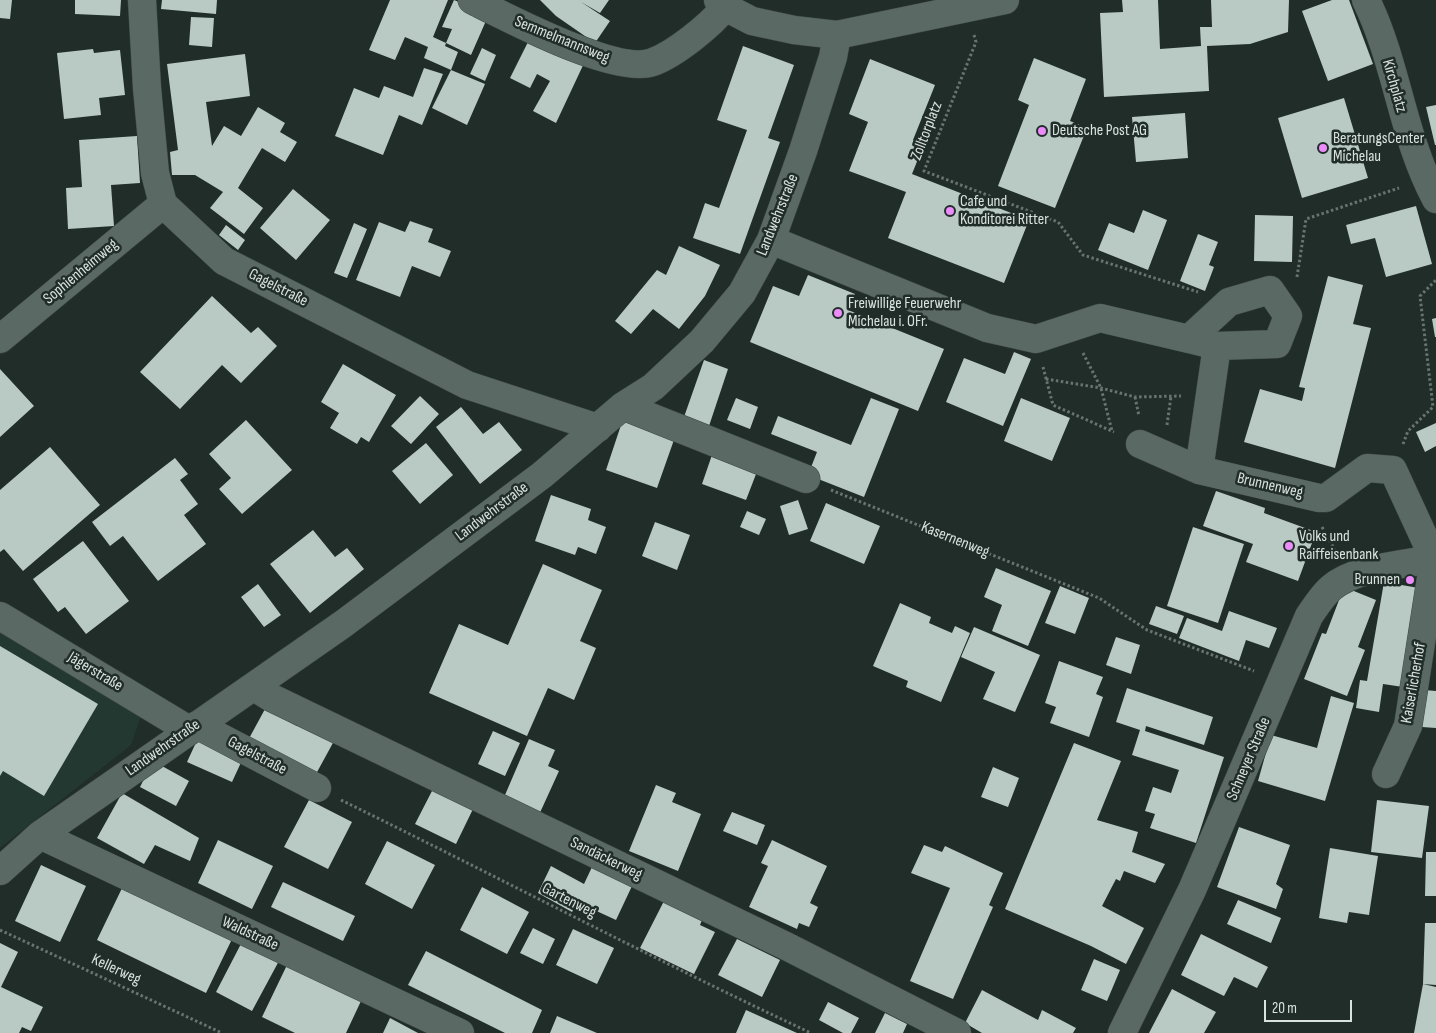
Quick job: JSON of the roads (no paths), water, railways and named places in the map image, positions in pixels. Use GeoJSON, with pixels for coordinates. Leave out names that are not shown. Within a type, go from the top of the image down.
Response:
{"type":"FeatureCollection","features":[{"type":"Feature","properties":{"kind":"street"},"geometry":{"type":"LineString","coordinates":[[142,0],[147,88],[155,173],[163,204]]}},
{"type":"Feature","properties":{"kind":"street","name":"Semmelmannsweg"},"geometry":{"type":"LineString","coordinates":[[472,0],[528,27],[622,64],[652,63],[696,36],[715,21],[722,4]]}},
{"type":"Feature","properties":{"kind":"street"},"geometry":{"type":"LineString","coordinates":[[722,4],[752,21],[794,30],[837,35],[1005,0]]}},
{"type":"Feature","properties":{"kind":"street","name":"Kirchplatz"},"geometry":{"type":"LineString","coordinates":[[1366,0],[1378,31],[1414,151],[1431,189]]}},
{"type":"Feature","properties":{"kind":"street","name":"Landwehrstraße"},"geometry":{"type":"LineString","coordinates":[[0,871],[40,835],[193,727],[254,687],[367,606],[542,474],[623,406],[653,387],[702,341],[742,293],[771,240],[803,151],[833,57],[837,35]]}},
{"type":"Feature","properties":{"kind":"street","name":"Sophienheimweg"},"geometry":{"type":"LineString","coordinates":[[0,339],[163,204]]}},
{"type":"Feature","properties":{"kind":"street","name":"Gagelstraße"},"geometry":{"type":"LineString","coordinates":[[163,204],[224,261],[467,385],[598,428]]}},
{"type":"Feature","properties":{"kind":"street"},"geometry":{"type":"LineString","coordinates":[[771,240],[986,328],[1036,339],[1100,318],[1217,346],[1277,344],[1288,316],[1270,290],[1229,302],[1189,339]]}},
{"type":"Feature","properties":{"kind":"street"},"geometry":{"type":"LineString","coordinates":[[1199,470],[1208,397],[1217,346]]}},
{"type":"Feature","properties":{"kind":"street"},"geometry":{"type":"LineString","coordinates":[[623,406],[806,479]]}},
{"type":"Feature","properties":{"kind":"street","name":"Brunnenweg"},"geometry":{"type":"LineString","coordinates":[[1140,444],[1199,470],[1319,498],[1326,498],[1366,468],[1393,470],[1435,558]]}},
{"type":"Feature","properties":{"kind":"street","name":"Schneyer Straße"},"geometry":{"type":"LineString","coordinates":[[1122,1033],[1192,890],[1309,616],[1332,587],[1349,577],[1435,558]]}},
{"type":"Feature","properties":{"kind":"street","name":"Kaiserlicherhof"},"geometry":{"type":"LineString","coordinates":[[1386,774],[1408,726],[1435,558]]}},
{"type":"Feature","properties":{"kind":"street","name":"Jägerstraße"},"geometry":{"type":"LineString","coordinates":[[0,616],[193,727]]}},
{"type":"Feature","properties":{"kind":"street","name":"Sandäckerweg"},"geometry":{"type":"LineString","coordinates":[[254,687],[270,697],[786,946],[957,1033]]}},
{"type":"Feature","properties":{"kind":"street","name":"Gagelstraße"},"geometry":{"type":"LineString","coordinates":[[193,727],[317,788]]}},
{"type":"Feature","properties":{"kind":"street","name":"Waldstraße"},"geometry":{"type":"LineString","coordinates":[[40,835],[460,1033]]}},
{"type":"Feature","properties":{"kind":"place","name":"Deutsche Post AG"},"geometry":{"type":"Point","coordinates":[1042,131]}},
{"type":"Feature","properties":{"kind":"place","name":"BeratungsCenter Michelau"},"geometry":{"type":"Point","coordinates":[1323,148]}},
{"type":"Feature","properties":{"kind":"place","name":"Cafe und Konditorei Ritter"},"geometry":{"type":"Point","coordinates":[950,211]}},
{"type":"Feature","properties":{"kind":"place","name":"Freiwillige Feuerwehr Michelau i. OFr."},"geometry":{"type":"Point","coordinates":[838,313]}},
{"type":"Feature","properties":{"kind":"place","name":"Volks und Raiffeisenbank"},"geometry":{"type":"Point","coordinates":[1289,546]}},
{"type":"Feature","properties":{"kind":"place","name":"Brunnen"},"geometry":{"type":"Point","coordinates":[1410,580]}}]}
